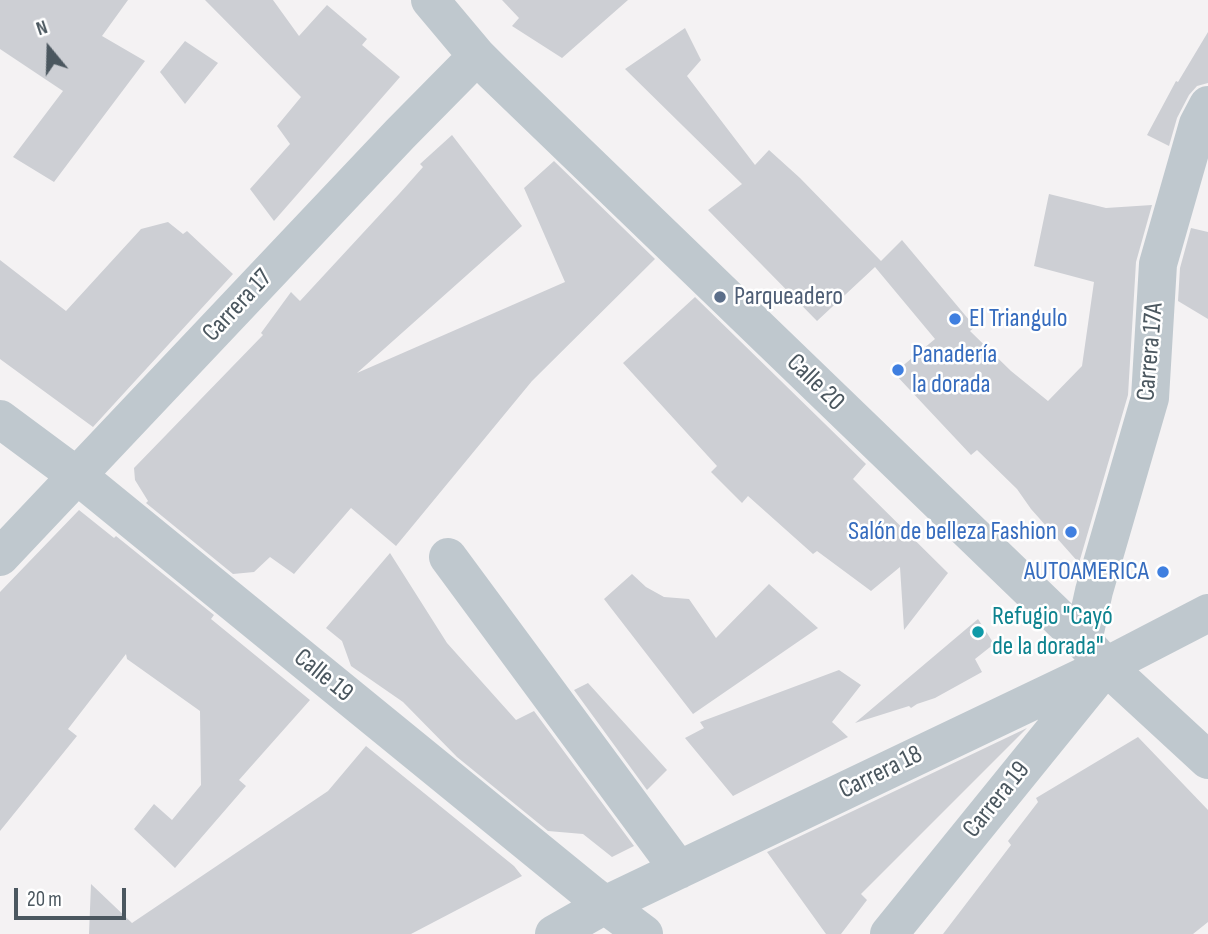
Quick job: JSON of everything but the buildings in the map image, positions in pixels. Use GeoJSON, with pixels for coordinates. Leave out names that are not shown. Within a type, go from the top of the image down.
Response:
{"type":"FeatureCollection","features":[{"type":"Feature","properties":{"kind":"street","name":"Calle 20"},"geometry":{"type":"LineString","coordinates":[[430,0],[477,56],[1208,760]]}},
{"type":"Feature","properties":{"kind":"street","name":"Carrera 17"},"geometry":{"type":"LineString","coordinates":[[0,557],[477,56]]}},
{"type":"Feature","properties":{"kind":"street","name":"Carrera 17A"},"geometry":{"type":"LineString","coordinates":[[1094,653],[1094,591],[1150,398],[1158,264],[1198,124],[1208,106]]}},
{"type":"Feature","properties":{"kind":"street","name":"Calle 19"},"geometry":{"type":"LineString","coordinates":[[0,419],[77,476],[644,934]]}},
{"type":"Feature","properties":{"kind":"street"},"geometry":{"type":"LineString","coordinates":[[448,557],[679,870]]}},
{"type":"Feature","properties":{"kind":"street","name":"Carrera 18"},"geometry":{"type":"LineString","coordinates":[[554,934],[605,905],[679,870],[1094,653],[1208,613]]}},
{"type":"Feature","properties":{"kind":"street","name":"Carrera 19"},"geometry":{"type":"LineString","coordinates":[[889,934],[1094,653]]}},
{"type":"Feature","properties":{"kind":"place","name":"Parqueadero"},"geometry":{"type":"Point","coordinates":[720,297]}},
{"type":"Feature","properties":{"kind":"place","name":"El Triangulo"},"geometry":{"type":"Point","coordinates":[955,319]}},
{"type":"Feature","properties":{"kind":"place","name":"Panadería la dorada"},"geometry":{"type":"Point","coordinates":[898,370]}},
{"type":"Feature","properties":{"kind":"place","name":"Salón de belleza Fashion"},"geometry":{"type":"Point","coordinates":[1071,532]}},
{"type":"Feature","properties":{"kind":"place","name":"AUTOAMERICA"},"geometry":{"type":"Point","coordinates":[1163,572]}},
{"type":"Feature","properties":{"kind":"place","name":"Refugio \"Cayó de la dorada\""},"geometry":{"type":"Point","coordinates":[978,632]}}]}
